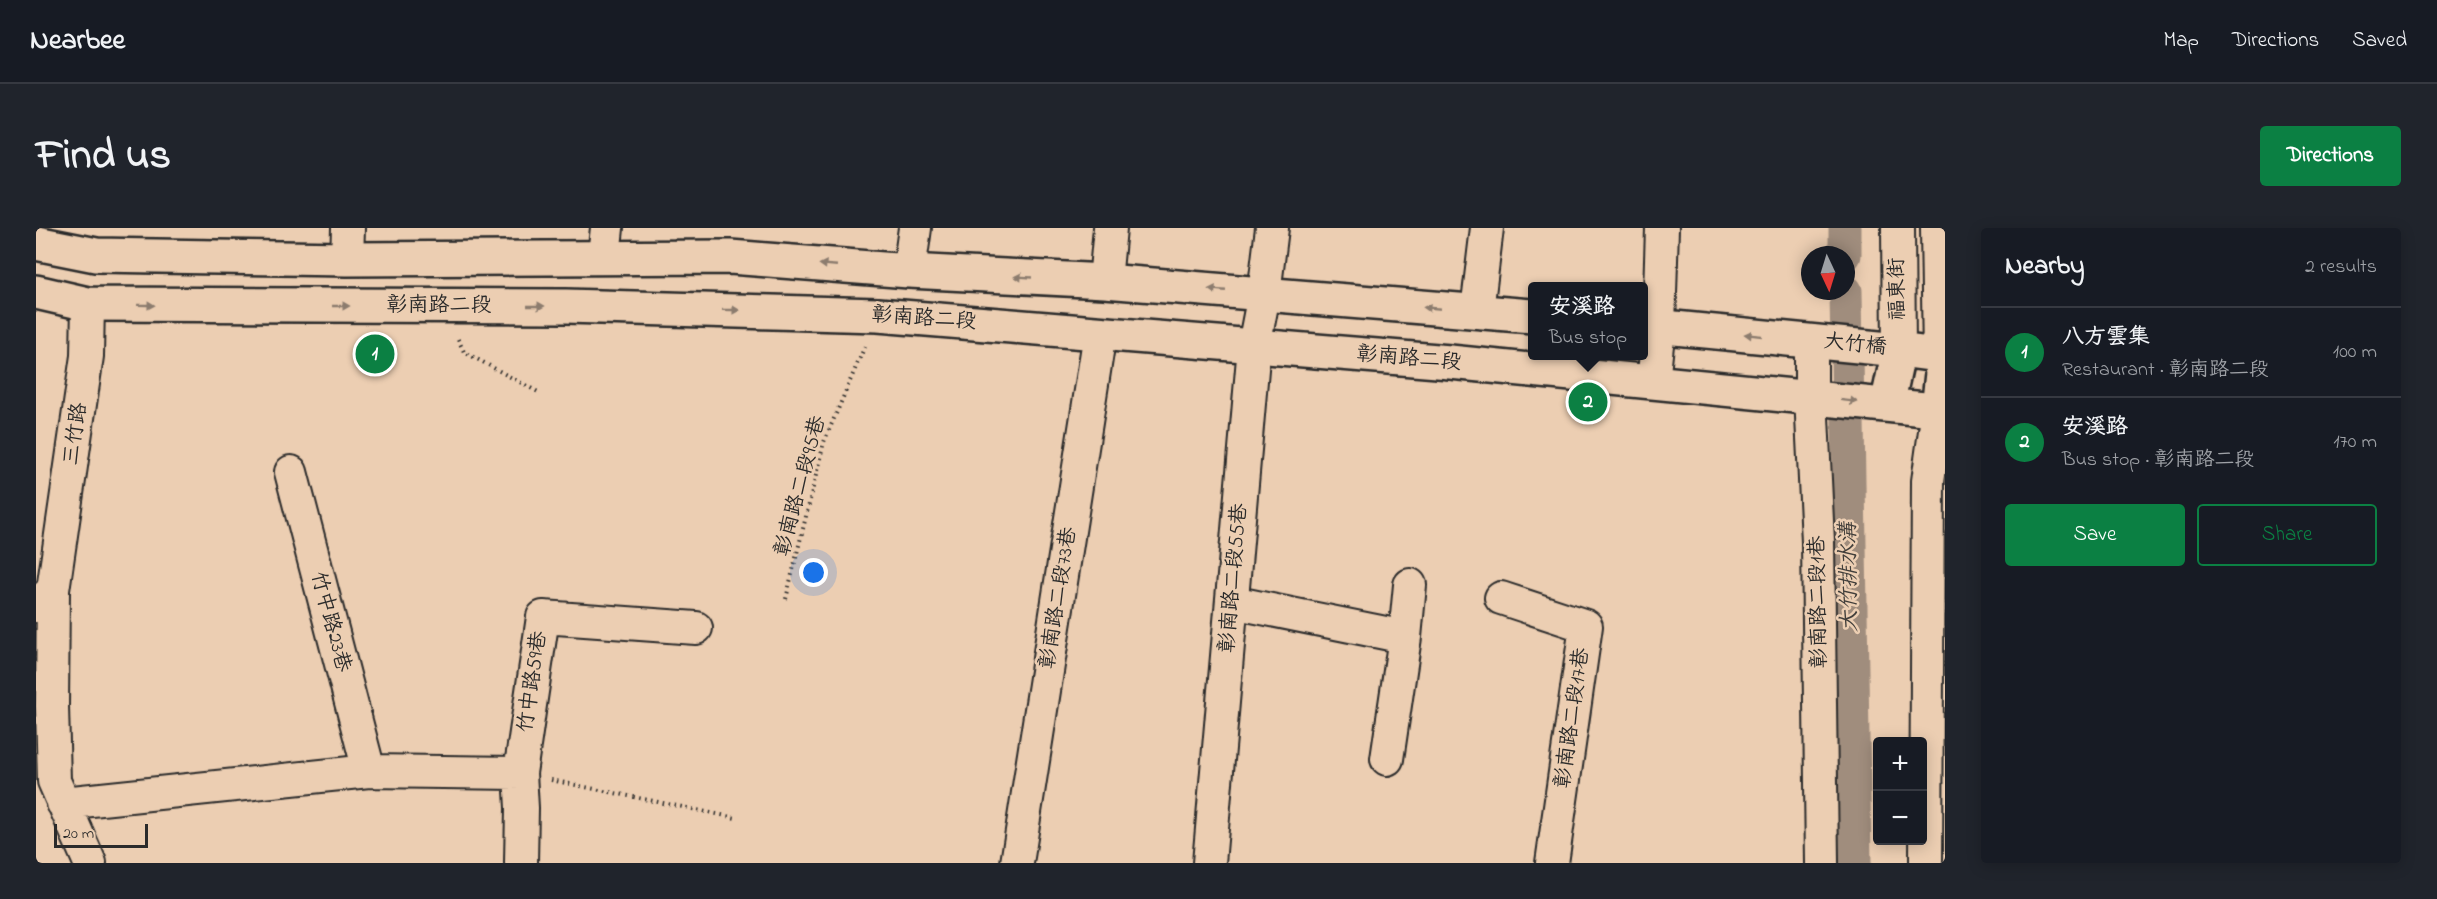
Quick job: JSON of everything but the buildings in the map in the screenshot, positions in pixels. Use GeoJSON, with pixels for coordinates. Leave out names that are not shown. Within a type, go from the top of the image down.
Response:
{"type":"FeatureCollection","features":[{"type":"Feature","properties":{"kind":"main road"},"geometry":{"type":"LineString","coordinates":[[36,243],[96,255],[347,244],[606,242],[730,257],[909,271],[1105,281],[1528,316]]}},
{"type":"Feature","properties":{"kind":"main road","name":"三竹路"},"geometry":{"type":"LineString","coordinates":[[88,304],[96,255]]}},
{"type":"Feature","properties":{"kind":"main road","name":"彰南路二段"},"geometry":{"type":"LineString","coordinates":[[36,292],[88,304],[566,306],[878,315],[1811,396]]}},
{"type":"Feature","properties":{"kind":"main road"},"geometry":{"type":"LineString","coordinates":[[1651,325],[1811,341]]}},
{"type":"Feature","properties":{"kind":"main road","name":"大竹橋"},"geometry":{"type":"LineString","coordinates":[[1811,341],[1942,356]]}},
{"type":"Feature","properties":{"kind":"main road"},"geometry":{"type":"LineString","coordinates":[[1887,405],[1899,350]]}},
{"type":"Feature","properties":{"kind":"main road","name":"福東街"},"geometry":{"type":"LineString","coordinates":[[1942,356],[1943,408]]}},
{"type":"Feature","properties":{"kind":"main road"},"geometry":{"type":"LineString","coordinates":[[1811,396],[1887,405],[1943,408]]}},
{"type":"Feature","properties":{"kind":"street"},"geometry":{"type":"LineString","coordinates":[[909,271],[915,228]]}},
{"type":"Feature","properties":{"kind":"street"},"geometry":{"type":"LineString","coordinates":[[1105,281],[1110,228]]}},
{"type":"Feature","properties":{"kind":"street","name":"彰南路二段55巷"},"geometry":{"type":"LineString","coordinates":[[1209,863],[1254,346],[1264,294],[1272,228]]}},
{"type":"Feature","properties":{"kind":"street"},"geometry":{"type":"LineString","coordinates":[[1477,311],[1487,228]]}},
{"type":"Feature","properties":{"kind":"street"},"geometry":{"type":"LineString","coordinates":[[1653,382],[1651,325],[1662,228]]}},
{"type":"Feature","properties":{"kind":"street","name":"福東街"},"geometry":{"type":"LineString","coordinates":[[1898,228],[1899,350]]}},
{"type":"Feature","properties":{"kind":"street","name":"福東街"},"geometry":{"type":"LineString","coordinates":[[1937,228],[1942,356]]}},
{"type":"Feature","properties":{"kind":"street","name":"三竹路"},"geometry":{"type":"LineString","coordinates":[[88,304],[87,356],[44,598],[52,706],[54,781],[90,863]]}},
{"type":"Feature","properties":{"kind":"street","name":"彰南路二段73巷"},"geometry":{"type":"LineString","coordinates":[[1017,863],[1100,333]]}},
{"type":"Feature","properties":{"kind":"street","name":"彰南路二段1巷"},"geometry":{"type":"LineString","coordinates":[[1811,341],[1811,396],[1818,542],[1822,863]]}},
{"type":"Feature","properties":{"kind":"street"},"geometry":{"type":"LineString","coordinates":[[1926,863],[1928,481],[1943,408]]}},
{"type":"Feature","properties":{"kind":"street","name":"竹中路23巷"},"geometry":{"type":"LineString","coordinates":[[291,472],[369,771]]}},
{"type":"Feature","properties":{"kind":"street"},"geometry":{"type":"LineString","coordinates":[[1387,759],[1405,637],[1410,585]]}},
{"type":"Feature","properties":{"kind":"street","name":"彰南路二段17巷"},"geometry":{"type":"LineString","coordinates":[[1501,598],[1586,627],[1552,863]]}},
{"type":"Feature","properties":{"kind":"street"},"geometry":{"type":"LineString","coordinates":[[1232,602],[1405,637]]}},
{"type":"Feature","properties":{"kind":"street","name":"竹中路59巷"},"geometry":{"type":"LineString","coordinates":[[520,863],[522,808],[520,773],[543,617],[696,627]]}},
{"type":"Feature","properties":{"kind":"street"},"geometry":{"type":"LineString","coordinates":[[63,803],[369,771],[520,773]]}},
{"type":"Feature","properties":{"kind":"path"},"geometry":{"type":"LineString","coordinates":[[445,306],[464,352],[540,393]]}},
{"type":"Feature","properties":{"kind":"path","name":"彰南路二段95巷"},"geometry":{"type":"LineString","coordinates":[[786,599],[824,442],[878,315]]}},
{"type":"Feature","properties":{"kind":"path"},"geometry":{"type":"LineString","coordinates":[[520,773],[736,818]]}},
{"type":"Feature","properties":{"kind":"waterway","name":"大竹排水溝"},"geometry":{"type":"LineString","coordinates":[[1845,228],[1845,246]]}},
{"type":"Feature","properties":{"kind":"waterway","name":"大竹排水溝"},"geometry":{"type":"LineString","coordinates":[[1846,300],[1855,863]]}},
{"type":"Feature","properties":{"kind":"place","name":"八方雲集"},"geometry":{"type":"Point","coordinates":[375,354]}},
{"type":"Feature","properties":{"kind":"place","name":"安溪路"},"geometry":{"type":"Point","coordinates":[1588,402]}}]}
